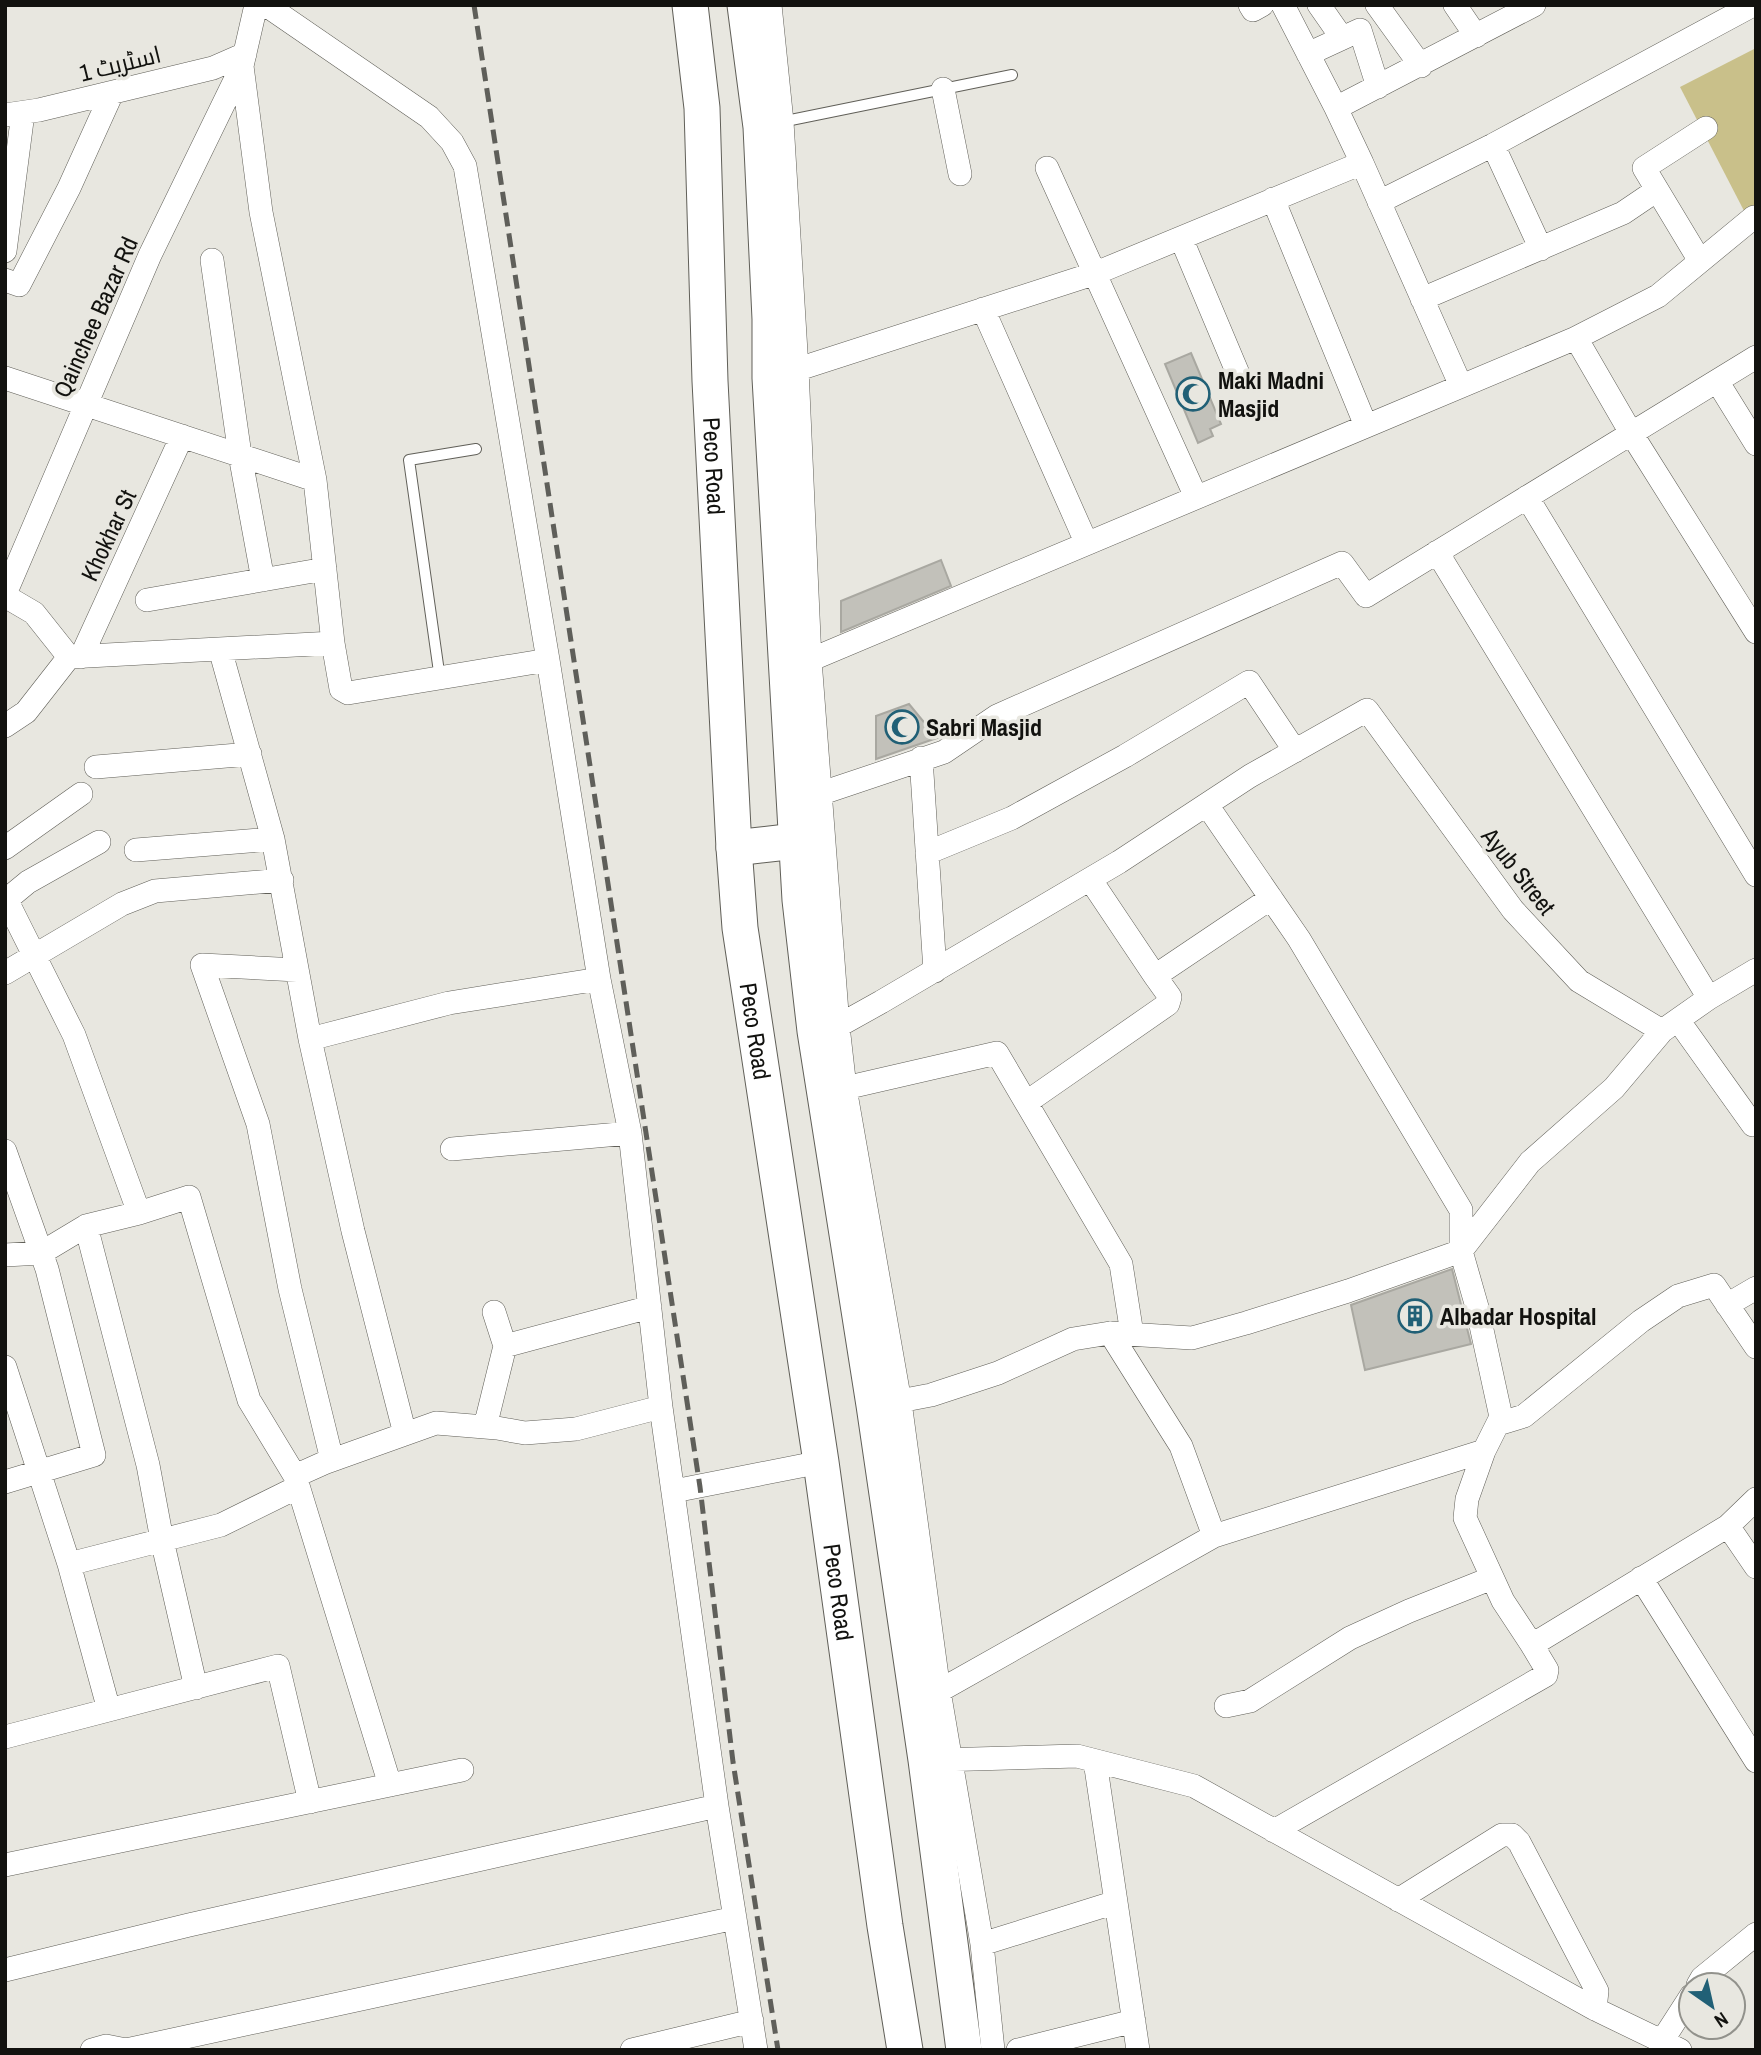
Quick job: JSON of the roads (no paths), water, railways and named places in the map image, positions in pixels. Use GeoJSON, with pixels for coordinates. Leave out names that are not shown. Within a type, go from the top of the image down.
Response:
{"type":"FeatureCollection","features":[{"type":"Feature","properties":{"kind":"main road","name":"Peco Road"},"geometry":{"type":"LineString","coordinates":[[690,5],[703,121],[710,381],[740,928],[821,1462],[885,1926],[905,2050]]}},
{"type":"Feature","properties":{"kind":"main road"},"geometry":{"type":"LineString","coordinates":[[745,5],[771,124],[770,319],[784,373],[798,663],[796,841],[800,900],[827,1029],[887,1404],[939,1760],[963,2050]]}},
{"type":"Feature","properties":{"kind":"main road"},"geometry":{"type":"LineString","coordinates":[[734,848],[796,841]]}},
{"type":"Feature","properties":{"kind":"street"},"geometry":{"type":"LineString","coordinates":[[256,5],[244,60],[261,212],[315,480],[333,643],[341,690],[343,692],[440,679],[548,660]]}},
{"type":"Feature","properties":{"kind":"street"},"geometry":{"type":"LineString","coordinates":[[266,5],[429,117],[452,142],[465,166],[599,979],[630,1133],[661,1408],[717,1807],[757,2050]]}},
{"type":"Feature","properties":{"kind":"street"},"geometry":{"type":"LineString","coordinates":[[770,5],[771,124]]}},
{"type":"Feature","properties":{"kind":"street"},"geometry":{"type":"LineString","coordinates":[[1250,5],[1253,10],[1262,5]]}},
{"type":"Feature","properties":{"kind":"street"},"geometry":{"type":"LineString","coordinates":[[1283,5],[1362,163],[1461,386]]}},
{"type":"Feature","properties":{"kind":"street"},"geometry":{"type":"LineString","coordinates":[[1319,5],[1342,38]]}},
{"type":"Feature","properties":{"kind":"street"},"geometry":{"type":"LineString","coordinates":[[1377,5],[1421,66]]}},
{"type":"Feature","properties":{"kind":"street"},"geometry":{"type":"LineString","coordinates":[[1455,5],[1476,36]]}},
{"type":"Feature","properties":{"kind":"street"},"geometry":{"type":"LineString","coordinates":[[1336,108],[1534,5]]}},
{"type":"Feature","properties":{"kind":"street"},"geometry":{"type":"LineString","coordinates":[[1379,202],[1493,145],[1753,5]]}},
{"type":"Feature","properties":{"kind":"street"},"geometry":{"type":"LineString","coordinates":[[1308,54],[1360,30],[1378,87]]}},
{"type":"Feature","properties":{"kind":"street","name":"اسٹریٹ 1"},"geometry":{"type":"LineString","coordinates":[[14,114],[244,60]]}},
{"type":"Feature","properties":{"kind":"street","name":"Qainchee Bazar Rd"},"geometry":{"type":"LineString","coordinates":[[5,594],[150,255],[244,60]]}},
{"type":"Feature","properties":{"kind":"street"},"geometry":{"type":"LineString","coordinates":[[943,89],[960,174]]}},
{"type":"Feature","properties":{"kind":"street"},"geometry":{"type":"LineString","coordinates":[[5,280],[19,285],[69,188],[112,93]]}},
{"type":"Feature","properties":{"kind":"street"},"geometry":{"type":"LineString","coordinates":[[5,251],[14,114]]}},
{"type":"Feature","properties":{"kind":"street"},"geometry":{"type":"LineString","coordinates":[[1700,261],[1644,167],[1706,128]]}},
{"type":"Feature","properties":{"kind":"street"},"geometry":{"type":"LineString","coordinates":[[1493,145],[1541,249]]}},
{"type":"Feature","properties":{"kind":"street"},"geometry":{"type":"LineString","coordinates":[[784,373],[1096,273],[1362,163]]}},
{"type":"Feature","properties":{"kind":"street"},"geometry":{"type":"LineString","coordinates":[[1047,168],[1196,497]]}},
{"type":"Feature","properties":{"kind":"street"},"geometry":{"type":"LineString","coordinates":[[1422,299],[1623,213],[1657,190]]}},
{"type":"Feature","properties":{"kind":"street"},"geometry":{"type":"LineString","coordinates":[[1273,199],[1366,426]]}},
{"type":"Feature","properties":{"kind":"street"},"geometry":{"type":"LineString","coordinates":[[993,2050],[982,1944],[939,1760],[939,1691],[887,1404],[845,1088],[827,1029],[820,794],[798,663],[1576,338],[1658,296],[1754,217]]}},
{"type":"Feature","properties":{"kind":"street"},"geometry":{"type":"LineString","coordinates":[[1181,238],[1239,376]]}},
{"type":"Feature","properties":{"kind":"street"},"geometry":{"type":"LineString","coordinates":[[212,260],[240,455],[263,580]]}},
{"type":"Feature","properties":{"kind":"street"},"geometry":{"type":"LineString","coordinates":[[983,309],[1086,542]]}},
{"type":"Feature","properties":{"kind":"street"},"geometry":{"type":"LineString","coordinates":[[1576,338],[1631,433],[1756,632]]}},
{"type":"Feature","properties":{"kind":"street"},"geometry":{"type":"LineString","coordinates":[[820,794],[944,752],[997,716],[1342,563],[1366,596],[1756,357]]}},
{"type":"Feature","properties":{"kind":"street"},"geometry":{"type":"LineString","coordinates":[[5,378],[315,480]]}},
{"type":"Feature","properties":{"kind":"street"},"geometry":{"type":"LineString","coordinates":[[1717,381],[1756,444]]}},
{"type":"Feature","properties":{"kind":"street","name":"Khokhar St"},"geometry":{"type":"LineString","coordinates":[[5,726],[26,712],[75,657],[182,436]]}},
{"type":"Feature","properties":{"kind":"street"},"geometry":{"type":"LineString","coordinates":[[1527,497],[1756,875]]}},
{"type":"Feature","properties":{"kind":"street"},"geometry":{"type":"LineString","coordinates":[[1437,552],[1709,998]]}},
{"type":"Feature","properties":{"kind":"street"},"geometry":{"type":"LineString","coordinates":[[147,600],[324,569]]}},
{"type":"Feature","properties":{"kind":"street"},"geometry":{"type":"LineString","coordinates":[[5,594],[34,613],[75,657],[333,643]]}},
{"type":"Feature","properties":{"kind":"street"},"geometry":{"type":"LineString","coordinates":[[220,649],[273,839],[310,1039],[353,1231],[405,1434]]}},
{"type":"Feature","properties":{"kind":"street"},"geometry":{"type":"LineString","coordinates":[[827,1029],[935,971],[1090,879],[1250,776],[1296,751],[1249,682],[1125,756],[1012,818],[927,853]]}},
{"type":"Feature","properties":{"kind":"street","name":"Ayub Street"},"geometry":{"type":"LineString","coordinates":[[1296,751],[1367,710],[1513,910],[1578,981],[1670,1025]]}},
{"type":"Feature","properties":{"kind":"street"},"geometry":{"type":"LineString","coordinates":[[96,767],[250,754]]}},
{"type":"Feature","properties":{"kind":"street"},"geometry":{"type":"LineString","coordinates":[[921,758],[935,971]]}},
{"type":"Feature","properties":{"kind":"street"},"geometry":{"type":"LineString","coordinates":[[5,848],[80,794]]}},
{"type":"Feature","properties":{"kind":"street"},"geometry":{"type":"LineString","coordinates":[[1206,805],[1299,939],[1461,1210],[1461,1251],[1477,1307],[1501,1417],[1484,1451],[1467,1499],[1465,1518],[1503,1601],[1547,1670],[1546,1675],[1274,1831]]}},
{"type":"Feature","properties":{"kind":"street"},"geometry":{"type":"LineString","coordinates":[[136,850],[273,839]]}},
{"type":"Feature","properties":{"kind":"street"},"geometry":{"type":"LineString","coordinates":[[99,842],[28,882],[6,899],[74,1035],[139,1213]]}},
{"type":"Feature","properties":{"kind":"street"},"geometry":{"type":"LineString","coordinates":[[1027,1102],[1168,1004],[1170,997],[1090,879]]}},
{"type":"Feature","properties":{"kind":"street"},"geometry":{"type":"LineString","coordinates":[[5,973],[122,904],[155,891],[282,880]]}},
{"type":"Feature","properties":{"kind":"street"},"geometry":{"type":"LineString","coordinates":[[1155,976],[1271,898]]}},
{"type":"Feature","properties":{"kind":"street"},"geometry":{"type":"LineString","coordinates":[[298,970],[202,965],[258,1124],[290,1289],[332,1460]]}},
{"type":"Feature","properties":{"kind":"street"},"geometry":{"type":"LineString","coordinates":[[887,1404],[931,1395],[998,1373],[1073,1339],[1121,1333],[1192,1338],[1246,1324],[1461,1251],[1530,1162],[1614,1088],[1670,1025],[1756,970]]}},
{"type":"Feature","properties":{"kind":"street"},"geometry":{"type":"LineString","coordinates":[[310,1039],[449,1003],[599,979]]}},
{"type":"Feature","properties":{"kind":"street"},"geometry":{"type":"LineString","coordinates":[[1670,1025],[1753,1125]]}},
{"type":"Feature","properties":{"kind":"street"},"geometry":{"type":"LineString","coordinates":[[845,1088],[997,1052],[1121,1264],[1121,1333],[1181,1446],[1214,1536]]}},
{"type":"Feature","properties":{"kind":"street"},"geometry":{"type":"LineString","coordinates":[[452,1149],[630,1133]]}},
{"type":"Feature","properties":{"kind":"street"},"geometry":{"type":"LineString","coordinates":[[5,1151],[41,1253],[94,1455],[5,1482]]}},
{"type":"Feature","properties":{"kind":"street"},"geometry":{"type":"LineString","coordinates":[[5,1255],[41,1253],[86,1226],[189,1197],[249,1400],[297,1482],[390,1785]]}},
{"type":"Feature","properties":{"kind":"street"},"geometry":{"type":"LineString","coordinates":[[86,1226],[148,1465],[196,1688]]}},
{"type":"Feature","properties":{"kind":"street"},"geometry":{"type":"LineString","coordinates":[[1497,1424],[1524,1416],[1641,1321],[1678,1296],[1714,1285],[1756,1347]]}},
{"type":"Feature","properties":{"kind":"street"},"geometry":{"type":"LineString","coordinates":[[1727,1305],[1756,1288]]}},
{"type":"Feature","properties":{"kind":"street"},"geometry":{"type":"LineString","coordinates":[[505,1346],[650,1307]]}},
{"type":"Feature","properties":{"kind":"street"},"geometry":{"type":"LineString","coordinates":[[485,1427],[505,1346],[494,1311]]}},
{"type":"Feature","properties":{"kind":"street"},"geometry":{"type":"LineString","coordinates":[[5,1367],[69,1564],[109,1710]]}},
{"type":"Feature","properties":{"kind":"street"},"geometry":{"type":"LineString","coordinates":[[69,1564],[221,1525],[332,1460],[436,1423],[525,1433],[576,1429],[661,1408]]}},
{"type":"Feature","properties":{"kind":"street"},"geometry":{"type":"LineString","coordinates":[[939,1691],[1214,1536],[1484,1451]]}},
{"type":"Feature","properties":{"kind":"street"},"geometry":{"type":"LineString","coordinates":[[674,1491],[821,1462]]}},
{"type":"Feature","properties":{"kind":"street"},"geometry":{"type":"LineString","coordinates":[[1532,1645],[1728,1526],[1756,1499]]}},
{"type":"Feature","properties":{"kind":"street"},"geometry":{"type":"LineString","coordinates":[[1728,1526],[1756,1567]]}},
{"type":"Feature","properties":{"kind":"street"},"geometry":{"type":"LineString","coordinates":[[1226,1706],[1250,1701],[1350,1638],[1492,1578]]}},
{"type":"Feature","properties":{"kind":"street"},"geometry":{"type":"LineString","coordinates":[[1642,1578],[1756,1761]]}},
{"type":"Feature","properties":{"kind":"street"},"geometry":{"type":"LineString","coordinates":[[5,1737],[278,1666],[310,1802]]}},
{"type":"Feature","properties":{"kind":"street"},"geometry":{"type":"LineString","coordinates":[[939,1760],[1077,1756],[1194,1786],[1595,2009],[1671,2045]]}},
{"type":"Feature","properties":{"kind":"street"},"geometry":{"type":"LineString","coordinates":[[1095,1761],[1138,2050]]}},
{"type":"Feature","properties":{"kind":"street"},"geometry":{"type":"LineString","coordinates":[[5,1865],[462,1770]]}},
{"type":"Feature","properties":{"kind":"street"},"geometry":{"type":"LineString","coordinates":[[5,1970],[189,1925],[717,1807]]}},
{"type":"Feature","properties":{"kind":"street"},"geometry":{"type":"LineString","coordinates":[[1398,1900],[1502,1835],[1512,1835],[1519,1842],[1597,1990],[1595,2009]]}},
{"type":"Feature","properties":{"kind":"street"},"geometry":{"type":"LineString","coordinates":[[982,1944],[1116,1902]]}},
{"type":"Feature","properties":{"kind":"street"},"geometry":{"type":"LineString","coordinates":[[92,2050],[106,2046],[127,2050],[735,1918]]}},
{"type":"Feature","properties":{"kind":"street"},"geometry":{"type":"LineString","coordinates":[[1711,1971],[1756,1934]]}},
{"type":"Feature","properties":{"kind":"street"},"geometry":{"type":"LineString","coordinates":[[632,2050],[752,2021]]}},
{"type":"Feature","properties":{"kind":"street"},"geometry":{"type":"LineString","coordinates":[[1018,2050],[1134,2021]]}},
{"type":"Feature","properties":{"kind":"lane"},"geometry":{"type":"LineString","coordinates":[[771,124],[1012,75]]}},
{"type":"Feature","properties":{"kind":"lane"},"geometry":{"type":"LineString","coordinates":[[440,679],[409,460],[476,449]]}},
{"type":"Feature","properties":{"kind":"railway"},"geometry":{"type":"LineString","coordinates":[[474,5],[700,1487],[733,1762],[778,2050]]}},
{"type":"Feature","properties":{"kind":"place","name":"Maki Madni Masjid"},"geometry":{"type":"Point","coordinates":[1193,394]}},
{"type":"Feature","properties":{"kind":"place","name":"Sabri Masjid"},"geometry":{"type":"Point","coordinates":[902,727]}},
{"type":"Feature","properties":{"kind":"place","name":"Albadar Hospital"},"geometry":{"type":"Point","coordinates":[1415,1316]}}]}
